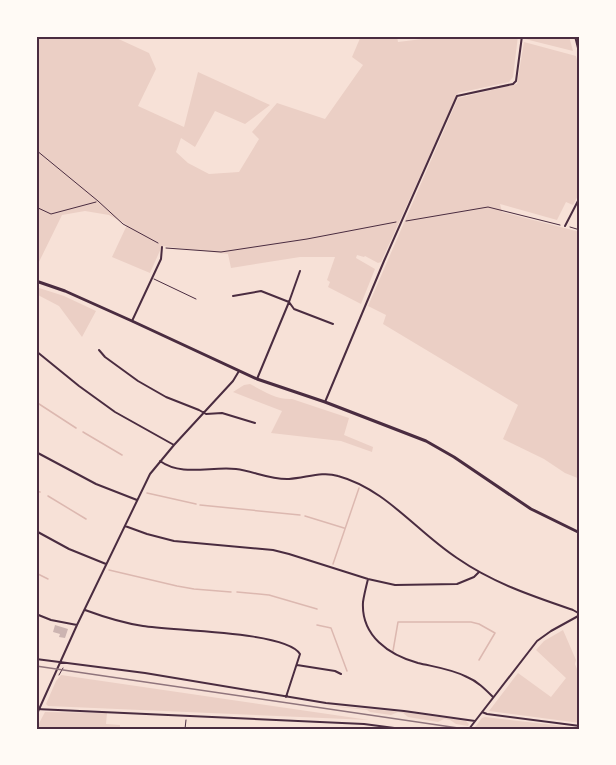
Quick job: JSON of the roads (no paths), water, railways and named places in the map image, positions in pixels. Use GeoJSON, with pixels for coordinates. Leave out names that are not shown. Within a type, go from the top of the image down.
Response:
{"type":"FeatureCollection","features":[{"type":"Feature","properties":{"kind":"main road"},"geometry":{"type":"LineString","coordinates":[[36,281],[65,291],[256,379],[325,402],[426,441],[531,508],[580,533]]}},
{"type":"Feature","properties":{"kind":"street"},"geometry":{"type":"LineString","coordinates":[[325,402],[457,96],[513,84],[516,81],[522,36]]}},
{"type":"Feature","properties":{"kind":"street"},"geometry":{"type":"LineString","coordinates":[[576,36],[580,57]]}},
{"type":"Feature","properties":{"kind":"street"},"geometry":{"type":"LineString","coordinates":[[565,226],[580,197]]}},
{"type":"Feature","properties":{"kind":"street"},"geometry":{"type":"LineString","coordinates":[[132,321],[161,259],[162,248]]}},
{"type":"Feature","properties":{"kind":"street"},"geometry":{"type":"LineString","coordinates":[[256,379],[300,271]]}},
{"type":"Feature","properties":{"kind":"street"},"geometry":{"type":"LineString","coordinates":[[233,296],[261,291],[289,302],[294,309],[333,324]]}},
{"type":"Feature","properties":{"kind":"street"},"geometry":{"type":"LineString","coordinates":[[99,350],[105,357],[147,387],[166,397],[210,414],[222,412],[255,423]]}},
{"type":"Feature","properties":{"kind":"street"},"geometry":{"type":"LineString","coordinates":[[36,351],[115,412],[174,445]]}},
{"type":"Feature","properties":{"kind":"street"},"geometry":{"type":"LineString","coordinates":[[36,716],[150,474],[233,381],[239,371]]}},
{"type":"Feature","properties":{"kind":"street"},"geometry":{"type":"LineString","coordinates":[[36,452],[96,484],[137,500]]}},
{"type":"Feature","properties":{"kind":"street"},"geometry":{"type":"LineString","coordinates":[[160,461],[180,470],[231,469],[282,479],[318,474],[341,476],[387,502],[444,549],[479,572],[507,586],[573,610],[580,615],[537,641],[469,729]]}},
{"type":"Feature","properties":{"kind":"street"},"geometry":{"type":"LineString","coordinates":[[125,526],[174,541],[264,549],[289,554],[368,579],[395,585],[457,584],[474,577],[479,572]]}},
{"type":"Feature","properties":{"kind":"street"},"geometry":{"type":"LineString","coordinates":[[36,531],[69,549],[106,564]]}},
{"type":"Feature","properties":{"kind":"street"},"geometry":{"type":"LineString","coordinates":[[368,579],[363,612],[368,629],[379,644],[398,656],[469,677],[493,697]]}},
{"type":"Feature","properties":{"kind":"street"},"geometry":{"type":"LineString","coordinates":[[85,609],[115,621],[143,626],[247,635],[297,649],[299,651],[296,665],[286,696]]}},
{"type":"Feature","properties":{"kind":"street"},"geometry":{"type":"LineString","coordinates":[[36,614],[51,620],[77,625]]}},
{"type":"Feature","properties":{"kind":"street"},"geometry":{"type":"LineString","coordinates":[[36,659],[475,721]]}},
{"type":"Feature","properties":{"kind":"street"},"geometry":{"type":"LineString","coordinates":[[296,665],[341,674]]}},
{"type":"Feature","properties":{"kind":"street"},"geometry":{"type":"LineString","coordinates":[[38,709],[364,724],[402,729]]}},
{"type":"Feature","properties":{"kind":"street"},"geometry":{"type":"LineString","coordinates":[[482,712],[580,726]]}},
{"type":"Feature","properties":{"kind":"lane"},"geometry":{"type":"LineString","coordinates":[[152,278],[196,299]]}},
{"type":"Feature","properties":{"kind":"waterway"},"geometry":{"type":"LineString","coordinates":[[36,402],[76,428]]}},
{"type":"Feature","properties":{"kind":"waterway"},"geometry":{"type":"LineString","coordinates":[[83,432],[122,455]]}},
{"type":"Feature","properties":{"kind":"waterway"},"geometry":{"type":"LineString","coordinates":[[333,564],[359,488]]}},
{"type":"Feature","properties":{"kind":"waterway"},"geometry":{"type":"LineString","coordinates":[[36,491],[40,492]]}},
{"type":"Feature","properties":{"kind":"waterway"},"geometry":{"type":"LineString","coordinates":[[147,493],[196,504]]}},
{"type":"Feature","properties":{"kind":"waterway"},"geometry":{"type":"LineString","coordinates":[[48,496],[86,519]]}},
{"type":"Feature","properties":{"kind":"waterway"},"geometry":{"type":"LineString","coordinates":[[200,505],[300,515]]}},
{"type":"Feature","properties":{"kind":"waterway"},"geometry":{"type":"LineString","coordinates":[[305,516],[344,528]]}},
{"type":"Feature","properties":{"kind":"waterway"},"geometry":{"type":"LineString","coordinates":[[109,570],[177,586],[231,592]]}},
{"type":"Feature","properties":{"kind":"waterway"},"geometry":{"type":"LineString","coordinates":[[36,573],[48,579]]}},
{"type":"Feature","properties":{"kind":"waterway"},"geometry":{"type":"LineString","coordinates":[[237,592],[269,595],[317,609]]}},
{"type":"Feature","properties":{"kind":"waterway"},"geometry":{"type":"LineString","coordinates":[[393,651],[398,622],[471,622],[495,633],[479,660]]}},
{"type":"Feature","properties":{"kind":"waterway"},"geometry":{"type":"LineString","coordinates":[[317,625],[331,628],[347,671]]}},
{"type":"Feature","properties":{"kind":"railway"},"geometry":{"type":"LineString","coordinates":[[36,666],[465,729]]}}]}
